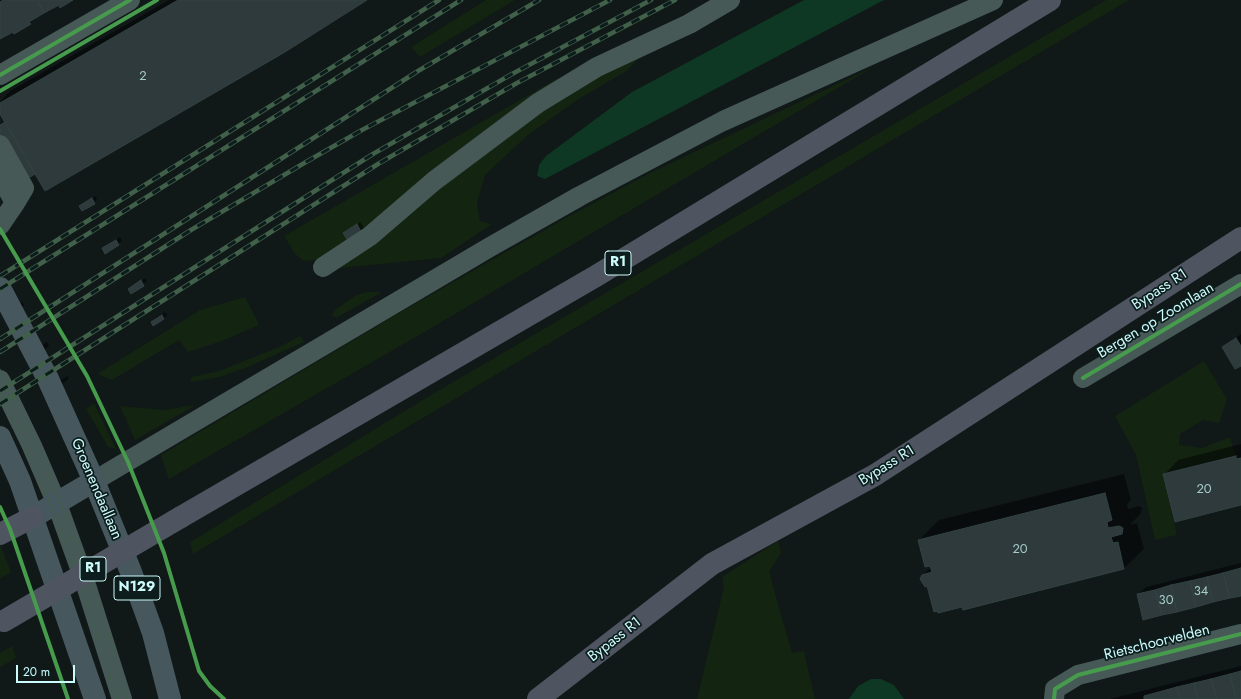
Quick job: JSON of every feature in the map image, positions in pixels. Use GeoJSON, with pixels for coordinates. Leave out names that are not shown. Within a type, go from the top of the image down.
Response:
{"type":"FeatureCollection","features":[{"type":"Feature","properties":{"kind":"highway","name":"R1"},"geometry":{"type":"LineString","coordinates":[[2,623],[181,517],[596,276],[1050,0]]}},
{"type":"Feature","properties":{"kind":"highway","name":"Bypass R1"},"geometry":{"type":"LineString","coordinates":[[538,699],[712,564],[875,474],[1241,238]]}},
{"type":"Feature","properties":{"kind":"highway"},"geometry":{"type":"LineString","coordinates":[[0,534],[33,517]]}},
{"type":"Feature","properties":{"kind":"main road","name":"Groenendaallaan"},"geometry":{"type":"LineString","coordinates":[[0,288],[48,379],[94,481],[153,633],[170,699]]}},
{"type":"Feature","properties":{"kind":"main road"},"geometry":{"type":"LineString","coordinates":[[0,437],[20,482],[33,517],[95,699]]}},
{"type":"Feature","properties":{"kind":"main road"},"geometry":{"type":"LineString","coordinates":[[33,517],[94,481]]}},
{"type":"Feature","properties":{"kind":"street"},"geometry":{"type":"LineString","coordinates":[[0,75],[130,0]]}},
{"type":"Feature","properties":{"kind":"street"},"geometry":{"type":"LineString","coordinates":[[323,267],[370,236],[434,181],[538,103],[597,67],[689,24],[730,0]]}},
{"type":"Feature","properties":{"kind":"street"},"geometry":{"type":"LineString","coordinates":[[94,481],[490,246],[580,196],[723,121],[993,0]]}},
{"type":"Feature","properties":{"kind":"street"},"geometry":{"type":"LineString","coordinates":[[0,145],[24,188],[0,225]]}},
{"type":"Feature","properties":{"kind":"street"},"geometry":{"type":"LineString","coordinates":[[0,176],[15,202]]}},
{"type":"Feature","properties":{"kind":"street","name":"Bergen op Zoomlaan"},"geometry":{"type":"LineString","coordinates":[[1083,378],[1241,284]]}},
{"type":"Feature","properties":{"kind":"street"},"geometry":{"type":"LineString","coordinates":[[0,380],[32,446],[57,504],[98,619],[122,699]]}},
{"type":"Feature","properties":{"kind":"street","name":"Rietschoorvelden"},"geometry":{"type":"LineString","coordinates":[[1054,699],[1055,689],[1078,675],[1241,634]]}},
{"type":"Feature","properties":{"kind":"shaded area"},"geometry":{"type":"Polygon","coordinates":[[[486,0],[515,0],[420,57],[411,47],[486,0]]]}},
{"type":"Feature","properties":{"kind":"shaded area"},"geometry":{"type":"Polygon","coordinates":[[[804,0],[884,0],[545,179],[537,176],[539,165],[546,156],[632,92],[804,0]]]}},
{"type":"Feature","properties":{"kind":"shaded area"},"geometry":{"type":"Polygon","coordinates":[[[1106,0],[1129,0],[193,554],[190,542],[426,398],[1106,0]]]}},
{"type":"Feature","properties":{"kind":"shaded area"},"geometry":{"type":"Polygon","coordinates":[[[649,46],[628,70],[577,100],[528,135],[485,175],[477,202],[480,221],[492,224],[441,258],[330,269],[553,101],[649,46]]]}},
{"type":"Feature","properties":{"kind":"shaded area"},"geometry":{"type":"Polygon","coordinates":[[[875,66],[421,334],[169,479],[161,455],[404,310],[564,219],[648,174],[875,66]]]}},
{"type":"Feature","properties":{"kind":"shaded area"},"geometry":{"type":"Polygon","coordinates":[[[558,78],[560,81],[325,259],[304,261],[295,254],[284,236],[558,78]]]}},
{"type":"Feature","properties":{"kind":"shaded area"},"geometry":{"type":"Polygon","coordinates":[[[367,292],[382,292],[336,318],[332,315],[335,310],[356,295],[367,292]]]}},
{"type":"Feature","properties":{"kind":"shaded area"},"geometry":{"type":"Polygon","coordinates":[[[245,297],[259,325],[222,341],[188,352],[179,340],[112,380],[97,374],[200,310],[245,297]]]}},
{"type":"Feature","properties":{"kind":"shaded area"},"geometry":{"type":"Polygon","coordinates":[[[300,336],[304,342],[248,367],[220,377],[191,382],[191,377],[219,371],[279,347],[300,336]]]}},
{"type":"Feature","properties":{"kind":"shaded area"},"geometry":{"type":"Polygon","coordinates":[[[1204,361],[1227,399],[1219,423],[1203,420],[1180,434],[1179,445],[1202,448],[1230,437],[1236,456],[1163,474],[1177,535],[1155,540],[1136,455],[1115,416],[1204,361]]]}},
{"type":"Feature","properties":{"kind":"shaded area"},"geometry":{"type":"Polygon","coordinates":[[[94,403],[116,449],[108,447],[86,409],[94,403]]]}},
{"type":"Feature","properties":{"kind":"shaded area"},"geometry":{"type":"Polygon","coordinates":[[[196,405],[135,440],[120,406],[164,410],[196,405]]]}},
{"type":"Feature","properties":{"kind":"shaded area"},"geometry":{"type":"Polygon","coordinates":[[[778,541],[781,553],[769,572],[792,653],[804,651],[815,699],[697,699],[724,587],[722,577],[778,541]]]}},
{"type":"Feature","properties":{"kind":"shaded area"},"geometry":{"type":"Polygon","coordinates":[[[0,544],[11,572],[0,579],[0,544]]]}},
{"type":"Feature","properties":{"kind":"shaded area"},"geometry":{"type":"Polygon","coordinates":[[[12,646],[16,658],[0,667],[0,653],[12,646]]]}},
{"type":"Feature","properties":{"kind":"shaded area"},"geometry":{"type":"Polygon","coordinates":[[[871,679],[881,679],[894,685],[904,699],[849,699],[858,686],[871,679]]]}},
{"type":"Feature","properties":{"kind":"building"},"geometry":{"type":"Polygon","coordinates":[[[3,0],[37,0],[44,13],[29,22],[31,24],[14,34],[13,32],[0,39],[0,2],[3,0]]]}},
{"type":"Feature","properties":{"kind":"building"},"geometry":{"type":"Polygon","coordinates":[[[37,0],[73,0],[60,8],[59,5],[44,13],[37,0]]]}},
{"type":"Feature","properties":{"kind":"building"},"geometry":{"type":"Polygon","coordinates":[[[178,0],[367,0],[285,52],[45,191],[0,114],[0,103],[178,0]]]}},
{"type":"Feature","properties":{"kind":"building"},"geometry":{"type":"Polygon","coordinates":[[[5,122],[35,174],[0,195],[0,125],[5,122]]]}},
{"type":"Feature","properties":{"kind":"building"},"geometry":{"type":"Polygon","coordinates":[[[92,198],[95,204],[82,211],[79,206],[92,198]]]}},
{"type":"Feature","properties":{"kind":"building"},"geometry":{"type":"Polygon","coordinates":[[[357,224],[361,232],[348,241],[343,233],[357,224]]]}},
{"type":"Feature","properties":{"kind":"building"},"geometry":{"type":"Polygon","coordinates":[[[116,240],[119,245],[105,254],[102,248],[116,240]]]}},
{"type":"Feature","properties":{"kind":"building"},"geometry":{"type":"Polygon","coordinates":[[[141,280],[144,286],[131,294],[128,289],[141,280]]]}},
{"type":"Feature","properties":{"kind":"building"},"geometry":{"type":"Polygon","coordinates":[[[162,315],[164,319],[153,326],[151,322],[162,315]]]}},
{"type":"Feature","properties":{"kind":"building"},"geometry":{"type":"Polygon","coordinates":[[[1236,338],[1241,346],[1241,366],[1235,369],[1222,347],[1236,338]]]}},
{"type":"Feature","properties":{"kind":"building"},"geometry":{"type":"Polygon","coordinates":[[[1236,456],[1236,459],[1241,458],[1241,505],[1175,522],[1163,474],[1236,456]]]}},
{"type":"Feature","properties":{"kind":"building"},"geometry":{"type":"Polygon","coordinates":[[[1105,493],[1112,520],[1107,522],[1108,528],[1119,526],[1123,528],[1122,534],[1111,537],[1113,543],[1118,542],[1124,569],[963,610],[962,607],[938,613],[937,611],[934,612],[927,586],[925,587],[920,579],[922,575],[932,572],[930,566],[925,567],[918,540],[1105,493]]]}},
{"type":"Feature","properties":{"kind":"building"},"geometry":{"type":"Polygon","coordinates":[[[1241,568],[1241,596],[1230,598],[1223,573],[1241,568]]]}},
{"type":"Feature","properties":{"kind":"building"},"geometry":{"type":"Polygon","coordinates":[[[1223,573],[1230,598],[1213,602],[1207,577],[1223,573]]]}},
{"type":"Feature","properties":{"kind":"building"},"geometry":{"type":"Polygon","coordinates":[[[1207,577],[1213,602],[1196,607],[1190,581],[1207,577]]]}},
{"type":"Feature","properties":{"kind":"building"},"geometry":{"type":"Polygon","coordinates":[[[1190,581],[1196,607],[1177,612],[1171,585],[1190,581]]]}},
{"type":"Feature","properties":{"kind":"building"},"geometry":{"type":"Polygon","coordinates":[[[1171,585],[1177,612],[1162,615],[1155,590],[1171,585]]]}},
{"type":"Feature","properties":{"kind":"building"},"geometry":{"type":"Polygon","coordinates":[[[1155,590],[1162,615],[1143,620],[1137,594],[1155,590]]]}},
{"type":"Feature","properties":{"kind":"building"},"geometry":{"type":"Polygon","coordinates":[[[1241,671],[1241,699],[1236,699],[1230,674],[1241,671]]]}},
{"type":"Feature","properties":{"kind":"building"},"geometry":{"type":"Polygon","coordinates":[[[1230,674],[1236,699],[1217,699],[1211,679],[1230,674]]]}},
{"type":"Feature","properties":{"kind":"building"},"geometry":{"type":"Polygon","coordinates":[[[1211,679],[1217,699],[1198,699],[1194,683],[1211,679]]]}},
{"type":"Feature","properties":{"kind":"building"},"geometry":{"type":"Polygon","coordinates":[[[1194,683],[1198,699],[1180,699],[1177,687],[1194,683]]]}},
{"type":"Feature","properties":{"kind":"building"},"geometry":{"type":"Polygon","coordinates":[[[1177,687],[1180,699],[1144,699],[1144,696],[1177,687]]]}},
{"type":"Feature","properties":{"kind":"tram line"},"geometry":{"type":"LineString","coordinates":[[0,369],[45,464],[80,552],[112,645],[127,699]]}},
{"type":"Feature","properties":{"kind":"tram line"},"geometry":{"type":"LineString","coordinates":[[0,391],[36,468],[61,532],[89,608],[117,699]]}},
{"type":"Feature","properties":{"kind":"railway"},"geometry":{"type":"LineString","coordinates":[[0,276],[439,0]]}},
{"type":"Feature","properties":{"kind":"railway"},"geometry":{"type":"LineString","coordinates":[[0,289],[461,0]]}},
{"type":"Feature","properties":{"kind":"railway"},"geometry":{"type":"LineString","coordinates":[[0,339],[418,71],[539,0]]}},
{"type":"Feature","properties":{"kind":"railway"},"geometry":{"type":"LineString","coordinates":[[0,352],[191,230],[306,162],[362,130],[610,0]]}},
{"type":"Feature","properties":{"kind":"railway"},"geometry":{"type":"LineString","coordinates":[[0,391],[373,154],[512,74],[651,0]]}},
{"type":"Feature","properties":{"kind":"railway"},"geometry":{"type":"LineString","coordinates":[[0,404],[378,164],[517,83],[675,0]]}},
{"type":"Feature","properties":{"kind":"cycle path"},"geometry":{"type":"LineString","coordinates":[[0,75],[130,0]]}},
{"type":"Feature","properties":{"kind":"cycle path"},"geometry":{"type":"LineString","coordinates":[[0,91],[157,0]]}},
{"type":"Feature","properties":{"kind":"cycle path"},"geometry":{"type":"LineString","coordinates":[[0,229],[87,376],[128,462],[164,553],[199,671],[210,686],[224,699]]}},
{"type":"Feature","properties":{"kind":"cycle path"},"geometry":{"type":"LineString","coordinates":[[1083,378],[1241,284]]}},
{"type":"Feature","properties":{"kind":"cycle path"},"geometry":{"type":"LineString","coordinates":[[0,507],[10,529],[68,699]]}},
{"type":"Feature","properties":{"kind":"cycle path"},"geometry":{"type":"LineString","coordinates":[[1054,699],[1055,689],[1078,675],[1241,634]]}}]}
